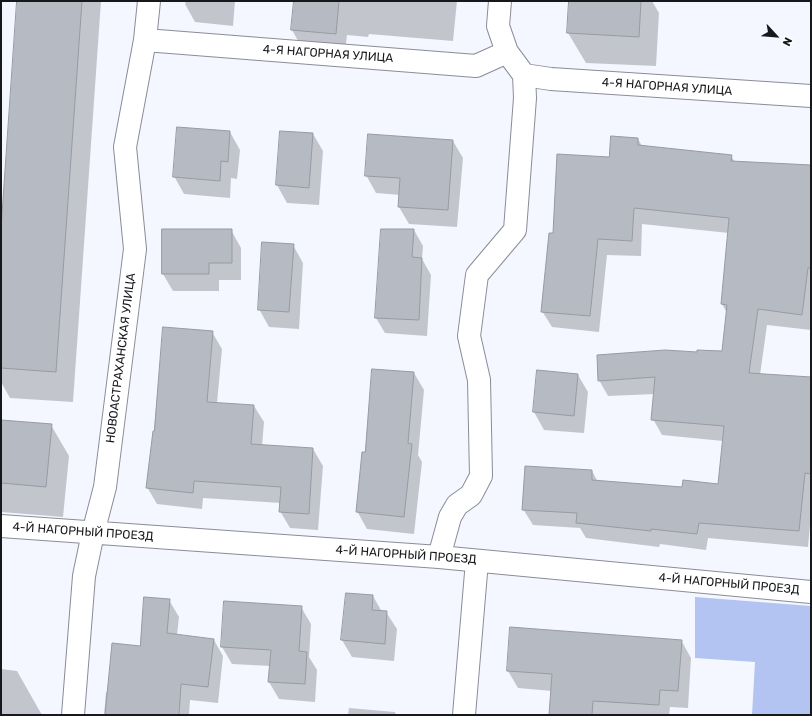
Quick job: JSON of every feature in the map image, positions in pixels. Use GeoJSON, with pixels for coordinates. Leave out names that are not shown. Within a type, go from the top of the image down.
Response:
{"type":"FeatureCollection","features":[{"type":"Feature","properties":{"kind":"street","name":"НОВОАСТРАХАНСКАЯ УЛИЦА"},"geometry":{"type":"LineString","coordinates":[[72,715],[84,576],[105,487],[135,249],[125,147],[145,40],[149,1]]}},
{"type":"Feature","properties":{"kind":"street"},"geometry":{"type":"LineString","coordinates":[[439,557],[450,517],[457,505],[471,495],[481,476],[479,380],[469,336],[477,275],[515,230],[525,98],[524,75],[507,52],[498,26],[500,1]]}},
{"type":"Feature","properties":{"kind":"street","name":"4-Я НАГОРНАЯ УЛИЦА"},"geometry":{"type":"LineString","coordinates":[[145,40],[476,66],[507,52]]}},
{"type":"Feature","properties":{"kind":"street","name":"4-Я НАГОРНАЯ УЛИЦА"},"geometry":{"type":"LineString","coordinates":[[524,75],[551,79],[811,96]]}},
{"type":"Feature","properties":{"kind":"street","name":"4-Й НАГОРНЫЙ ПРОЕЗД"},"geometry":{"type":"LineString","coordinates":[[1,526],[439,557],[811,592]]}},
{"type":"Feature","properties":{"kind":"street"},"geometry":{"type":"LineString","coordinates":[[464,715],[477,561]]}},
{"type":"Feature","properties":{"kind":"shaded area"},"geometry":{"type":"Polygon","coordinates":[[[695,597],[811,606],[811,715],[752,715],[755,662],[695,658],[695,597]]]}},
{"type":"Feature","properties":{"kind":"building"},"geometry":{"type":"Polygon","coordinates":[[[17,1],[82,1],[56,372],[1,368],[1,229],[17,1]]]}},
{"type":"Feature","properties":{"kind":"building"},"geometry":{"type":"Polygon","coordinates":[[[294,1],[339,1],[336,34],[291,30],[294,1]]]}},
{"type":"Feature","properties":{"kind":"building"},"geometry":{"type":"Polygon","coordinates":[[[569,1],[641,1],[639,37],[567,33],[569,1]]]}},
{"type":"Feature","properties":{"kind":"building"},"geometry":{"type":"Polygon","coordinates":[[[177,127],[230,131],[228,162],[221,161],[220,181],[173,177],[177,127]]]}},
{"type":"Feature","properties":{"kind":"building"},"geometry":{"type":"Polygon","coordinates":[[[280,131],[313,133],[309,188],[276,185],[280,131]]]}},
{"type":"Feature","properties":{"kind":"building"},"geometry":{"type":"Polygon","coordinates":[[[368,134],[453,140],[448,210],[398,207],[400,178],[365,176],[368,134]]]}},
{"type":"Feature","properties":{"kind":"building"},"geometry":{"type":"Polygon","coordinates":[[[611,136],[638,138],[638,145],[732,155],[731,161],[811,165],[811,268],[808,268],[802,315],[758,309],[749,373],[811,377],[811,474],[805,473],[799,531],[699,523],[697,534],[651,529],[651,531],[576,523],[577,513],[522,510],[525,466],[592,470],[592,480],[682,487],[683,480],[718,484],[724,426],[651,420],[655,377],[598,381],[597,355],[665,350],[697,352],[697,350],[722,351],[727,305],[721,304],[729,218],[634,208],[632,241],[598,239],[590,316],[541,312],[549,233],[553,233],[557,154],[609,157],[611,136]]]}},
{"type":"Feature","properties":{"kind":"building"},"geometry":{"type":"Polygon","coordinates":[[[162,229],[232,229],[232,263],[209,263],[209,274],[162,274],[162,229]]]}},
{"type":"Feature","properties":{"kind":"building"},"geometry":{"type":"Polygon","coordinates":[[[381,229],[414,229],[412,257],[422,258],[419,320],[375,318],[381,229]]]}},
{"type":"Feature","properties":{"kind":"building"},"geometry":{"type":"Polygon","coordinates":[[[262,242],[294,244],[289,312],[258,310],[262,242]]]}},
{"type":"Feature","properties":{"kind":"building"},"geometry":{"type":"Polygon","coordinates":[[[163,327],[213,331],[207,402],[254,405],[251,444],[313,448],[309,514],[279,512],[281,487],[194,481],[193,493],[146,488],[154,431],[163,327]]]}},
{"type":"Feature","properties":{"kind":"building"},"geometry":{"type":"Polygon","coordinates":[[[372,369],[414,372],[408,443],[412,444],[404,517],[356,512],[362,452],[365,452],[372,369]]]}},
{"type":"Feature","properties":{"kind":"building"},"geometry":{"type":"Polygon","coordinates":[[[537,370],[578,374],[574,416],[533,412],[537,370]]]}},
{"type":"Feature","properties":{"kind":"building"},"geometry":{"type":"Polygon","coordinates":[[[1,420],[52,424],[46,487],[1,483],[1,420]]]}},
{"type":"Feature","properties":{"kind":"building"},"geometry":{"type":"Polygon","coordinates":[[[346,593],[373,595],[372,610],[387,611],[385,644],[341,640],[346,593]]]}},
{"type":"Feature","properties":{"kind":"building"},"geometry":{"type":"Polygon","coordinates":[[[144,597],[170,599],[167,633],[214,639],[208,687],[181,684],[179,715],[105,715],[112,643],[140,646],[144,597]]]}},
{"type":"Feature","properties":{"kind":"building"},"geometry":{"type":"Polygon","coordinates":[[[224,601],[302,606],[299,651],[307,652],[305,684],[268,682],[271,650],[221,647],[224,601]]]}},
{"type":"Feature","properties":{"kind":"building"},"geometry":{"type":"Polygon","coordinates":[[[510,627],[682,640],[678,691],[660,690],[659,705],[593,701],[592,715],[549,715],[552,674],[507,671],[510,627]]]}}]}
